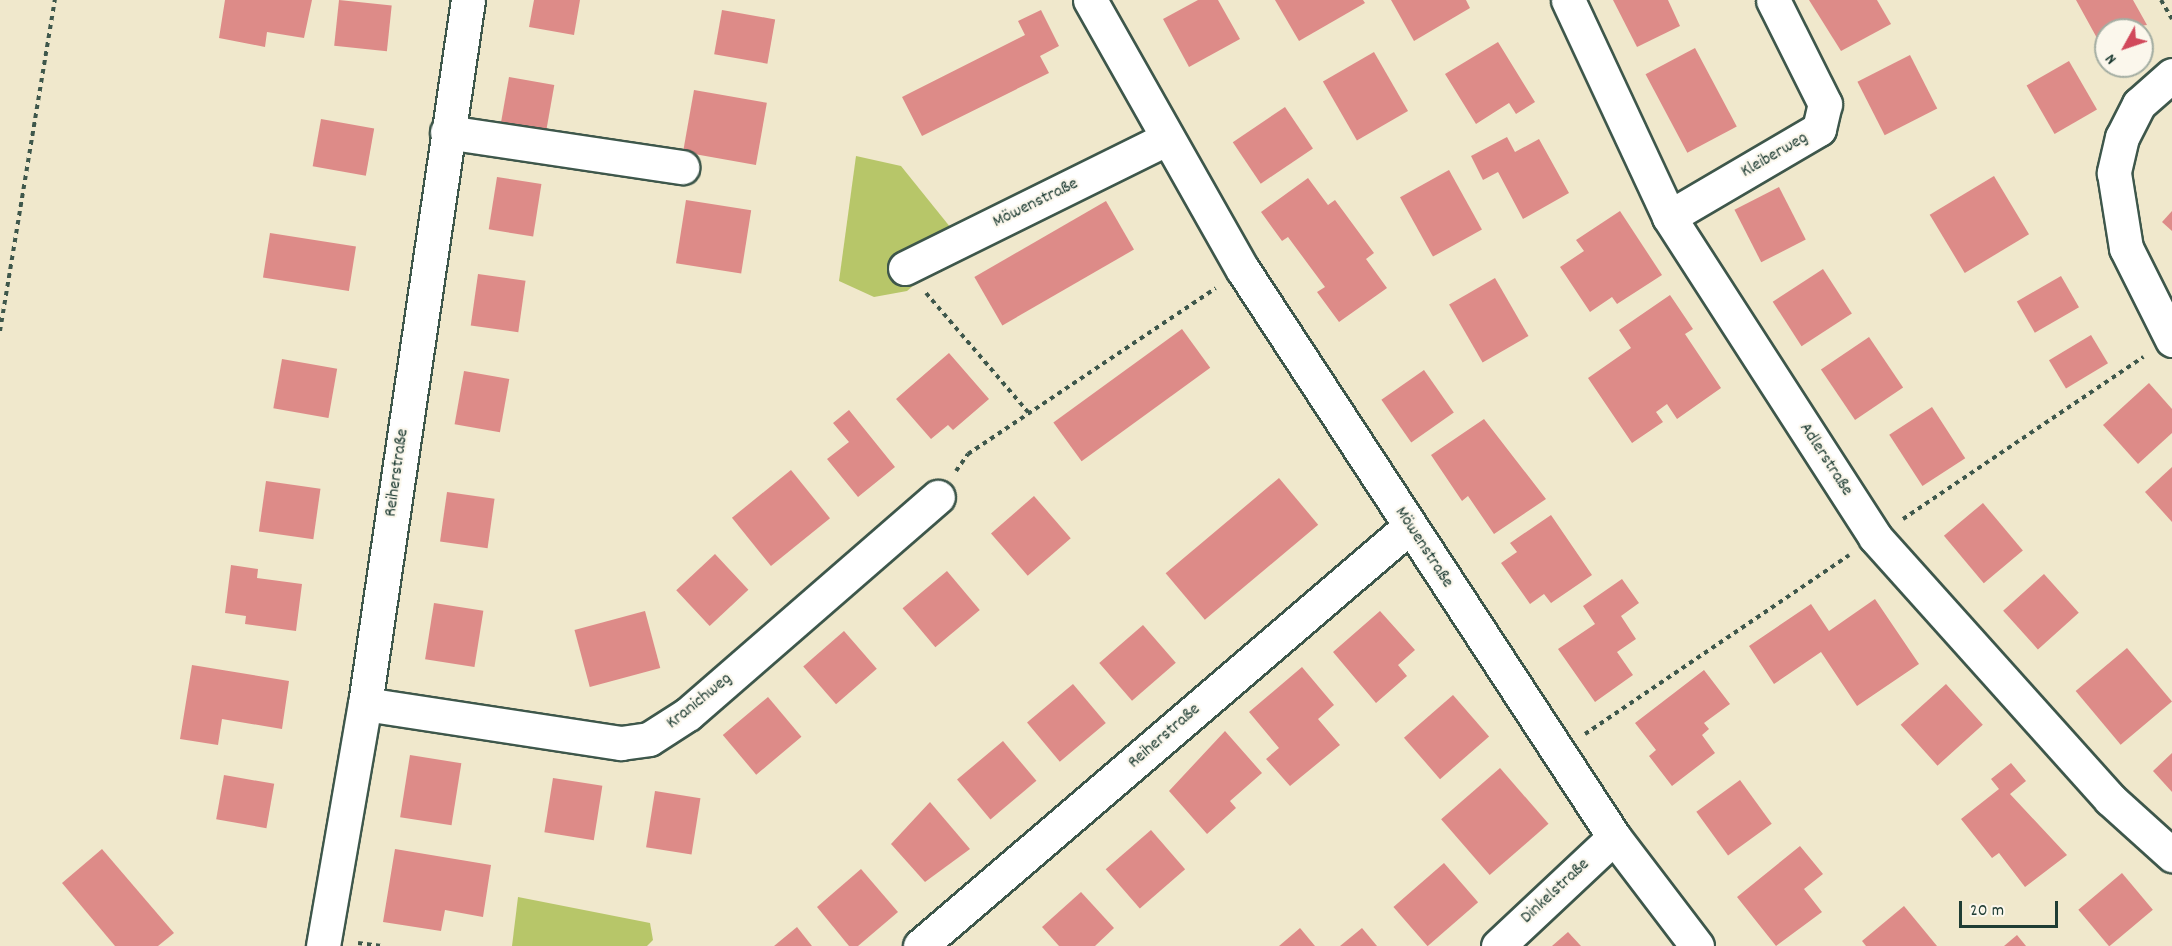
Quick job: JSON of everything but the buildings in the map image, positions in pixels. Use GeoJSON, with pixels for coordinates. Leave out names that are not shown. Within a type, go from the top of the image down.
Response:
{"type":"FeatureCollection","features":[{"type":"Feature","properties":{"kind":"street","name":"Reiherstraße"},"geometry":{"type":"LineString","coordinates":[[323,946],[365,704],[468,0]]}},
{"type":"Feature","properties":{"kind":"street","name":"Möwenstraße"},"geometry":{"type":"LineString","coordinates":[[1090,0],[1166,139],[1243,270],[1409,527],[1614,837],[1697,946]]}},
{"type":"Feature","properties":{"kind":"street","name":"Adlerstraße"},"geometry":{"type":"LineString","coordinates":[[1568,0],[1670,216],[1875,537],[2110,799],[2172,855]]}},
{"type":"Feature","properties":{"kind":"street","name":"Kleiberweg"},"geometry":{"type":"LineString","coordinates":[[1670,216],[1819,129],[1825,104],[1773,0]]}},
{"type":"Feature","properties":{"kind":"street"},"geometry":{"type":"LineString","coordinates":[[2172,75],[2139,104],[2122,137],[2114,172],[2126,248],[2172,340]]}},
{"type":"Feature","properties":{"kind":"street"},"geometry":{"type":"LineString","coordinates":[[447,132],[682,167]]}},
{"type":"Feature","properties":{"kind":"street","name":"Möwenstraße"},"geometry":{"type":"LineString","coordinates":[[905,268],[1166,139]]}},
{"type":"Feature","properties":{"kind":"street","name":"Kranichweg"},"geometry":{"type":"LineString","coordinates":[[365,704],[621,743],[649,739],[688,714],[938,496]]}},
{"type":"Feature","properties":{"kind":"street","name":"Reiherstraße"},"geometry":{"type":"LineString","coordinates":[[920,946],[1409,527]]}},
{"type":"Feature","properties":{"kind":"street","name":"Dinkelstraße"},"geometry":{"type":"LineString","coordinates":[[1498,946],[1614,837]]}},
{"type":"Feature","properties":{"kind":"path"},"geometry":{"type":"LineString","coordinates":[[0,332],[55,0]]}},
{"type":"Feature","properties":{"kind":"path"},"geometry":{"type":"LineString","coordinates":[[2161,0],[2172,19]]}},
{"type":"Feature","properties":{"kind":"path"},"geometry":{"type":"LineString","coordinates":[[905,268],[1029,412]]}},
{"type":"Feature","properties":{"kind":"path"},"geometry":{"type":"LineString","coordinates":[[938,496],[968,454],[1243,270]]}},
{"type":"Feature","properties":{"kind":"green space"},"geometry":{"type":"Polygon","coordinates":[[[856,156],[901,166],[963,243],[907,291],[874,297],[839,281],[856,156]]]}},
{"type":"Feature","properties":{"kind":"green space"},"geometry":{"type":"Polygon","coordinates":[[[518,897],[650,923],[653,940],[647,946],[512,946],[518,897]]]}}]}
